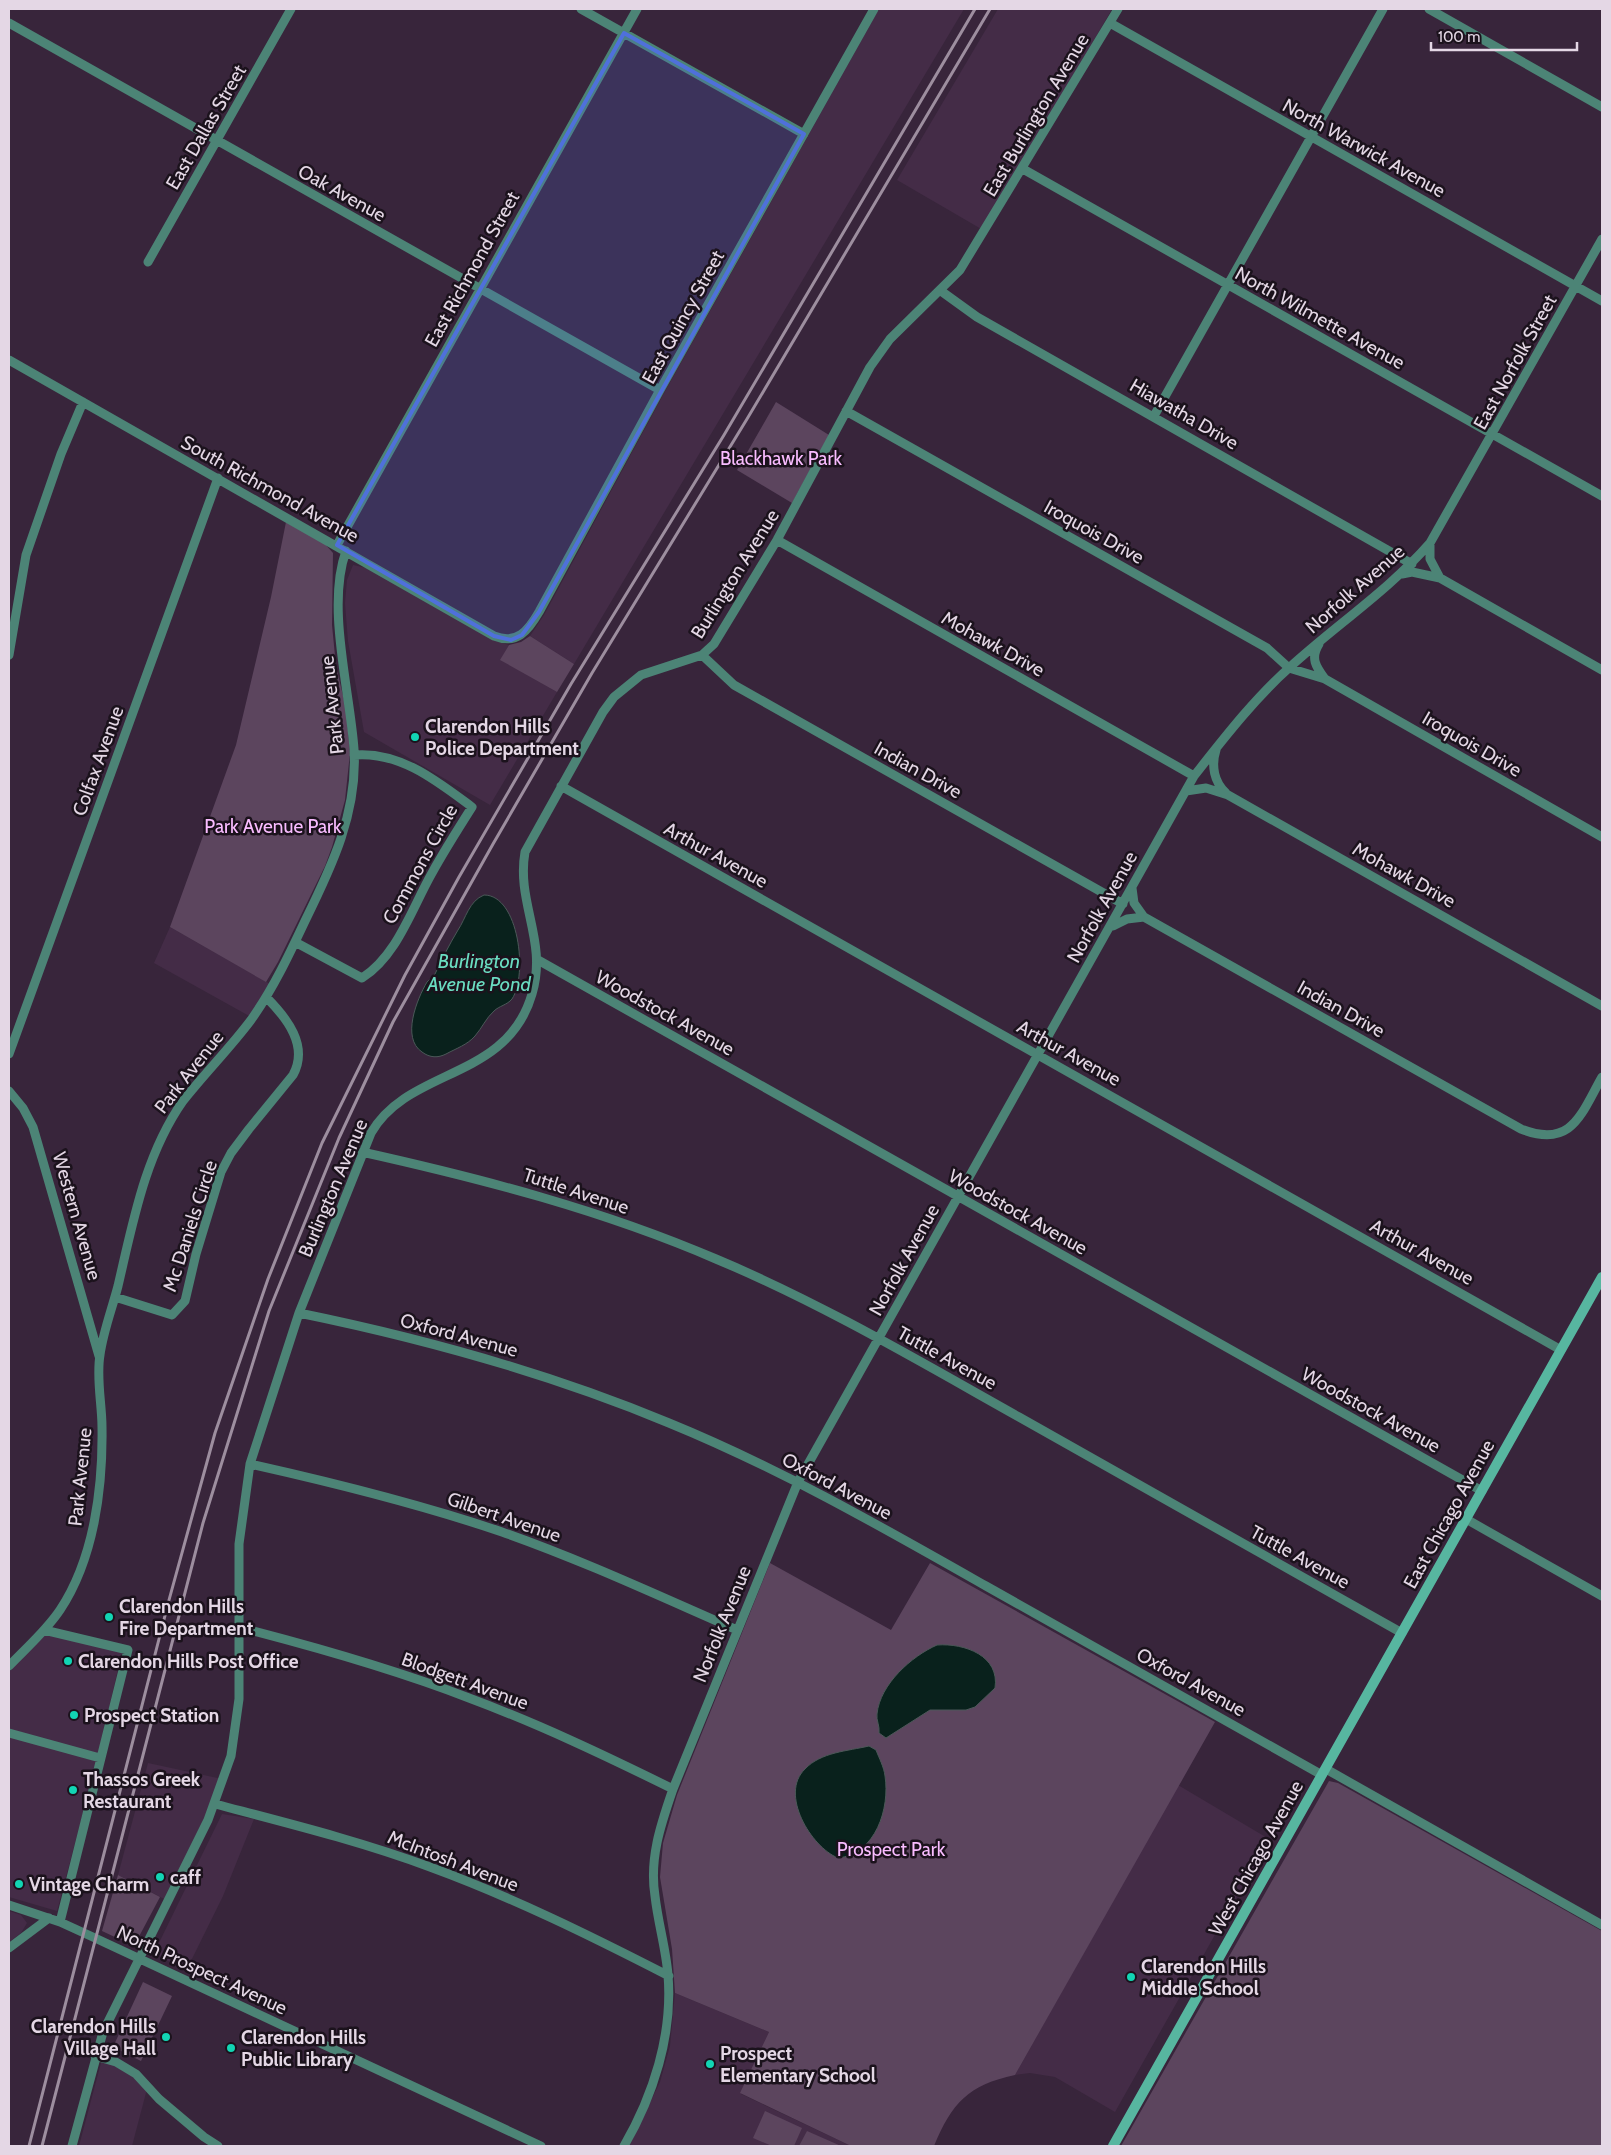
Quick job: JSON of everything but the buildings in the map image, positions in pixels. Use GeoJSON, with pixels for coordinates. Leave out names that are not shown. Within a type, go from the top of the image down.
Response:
{"type":"FeatureCollection","features":[{"type":"Feature","properties":{"kind":"main road","name":"East Chicago Avenue"},"geometry":{"type":"LineString","coordinates":[[1324,1772],[1602,1277]]}},
{"type":"Feature","properties":{"kind":"main road","name":"West Chicago Avenue"},"geometry":{"type":"LineString","coordinates":[[1113,2146],[1324,1772]]}},
{"type":"Feature","properties":{"kind":"street","name":"East Dallas Street"},"geometry":{"type":"LineString","coordinates":[[148,262],[291,9]]}},
{"type":"Feature","properties":{"kind":"street"},"geometry":{"type":"LineString","coordinates":[[581,9],[804,134]]}},
{"type":"Feature","properties":{"kind":"street","name":"East Richmond Street"},"geometry":{"type":"LineString","coordinates":[[337,545],[637,9]]}},
{"type":"Feature","properties":{"kind":"street","name":"East Quincy Street"},"geometry":{"type":"LineString","coordinates":[[517,638],[526,631],[539,612],[660,390],[874,9]]}},
{"type":"Feature","properties":{"kind":"street","name":"East Burlington Avenue"},"geometry":{"type":"LineString","coordinates":[[982,238],[1118,9]]}},
{"type":"Feature","properties":{"kind":"street"},"geometry":{"type":"LineString","coordinates":[[1154,416],[1383,9]]}},
{"type":"Feature","properties":{"kind":"street"},"geometry":{"type":"LineString","coordinates":[[1429,9],[1602,107]]}},
{"type":"Feature","properties":{"kind":"street","name":"Oak Avenue"},"geometry":{"type":"LineString","coordinates":[[9,23],[660,390]]}},
{"type":"Feature","properties":{"kind":"street","name":"North Warwick Avenue"},"geometry":{"type":"LineString","coordinates":[[1110,23],[1602,301]]}},
{"type":"Feature","properties":{"kind":"street","name":"North Wilmette Avenue"},"geometry":{"type":"LineString","coordinates":[[1023,169],[1602,496]]}},
{"type":"Feature","properties":{"kind":"street","name":"Burlington Avenue"},"geometry":{"type":"LineString","coordinates":[[72,2146],[103,2032],[215,1804],[231,1756],[239,1715],[239,1544],[250,1464],[300,1313],[362,1152],[378,1121],[393,1106],[483,1058],[508,1038],[528,1006],[538,960],[528,910],[523,864],[531,839],[603,712],[625,686],[651,671],[702,655],[714,644],[777,540],[870,367],[890,339],[941,291],[960,270],[982,238]]}},
{"type":"Feature","properties":{"kind":"street","name":"East Norfolk Street"},"geometry":{"type":"LineString","coordinates":[[1456,501],[1602,239]]}},
{"type":"Feature","properties":{"kind":"street","name":"Hiawatha Drive"},"geometry":{"type":"LineString","coordinates":[[941,291],[977,317],[1412,564]]}},
{"type":"Feature","properties":{"kind":"street","name":"South Richmond Avenue"},"geometry":{"type":"LineString","coordinates":[[9,360],[346,550],[494,636],[505,640],[517,638]]}},
{"type":"Feature","properties":{"kind":"street"},"geometry":{"type":"LineString","coordinates":[[9,655],[19,592],[32,537],[61,454],[83,402]]}},
{"type":"Feature","properties":{"kind":"street","name":"Iroquois Drive"},"geometry":{"type":"LineString","coordinates":[[846,412],[1267,648],[1289,668],[1325,679],[1602,838]]}},
{"type":"Feature","properties":{"kind":"street","name":"Colfax Avenue"},"geometry":{"type":"LineString","coordinates":[[9,1054],[218,478]]}},
{"type":"Feature","properties":{"kind":"street","name":"Norfolk Avenue"},"geometry":{"type":"LineString","coordinates":[[624,2146],[643,2109],[660,2062],[667,2021],[668,1976],[654,1896],[653,1872],[657,1840],[673,1789],[798,1482],[1111,928],[1194,776],[1247,711],[1289,668],[1412,564],[1430,543],[1456,501]]}},
{"type":"Feature","properties":{"kind":"street","name":"Mohawk Drive"},"geometry":{"type":"LineString","coordinates":[[777,540],[1194,776]]}},
{"type":"Feature","properties":{"kind":"street"},"geometry":{"type":"LineString","coordinates":[[1430,543],[1430,559],[1440,578]]}},
{"type":"Feature","properties":{"kind":"street","name":"Park Avenue"},"geometry":{"type":"LineString","coordinates":[[9,1666],[44,1630],[60,1610],[77,1580],[94,1518],[101,1461],[100,1357],[136,1210],[162,1135],[183,1101],[250,1022],[266,998],[295,942],[341,842],[353,790],[354,755],[343,663],[339,606],[342,567],[346,550]]}},
{"type":"Feature","properties":{"kind":"street"},"geometry":{"type":"LineString","coordinates":[[1400,575],[1412,572],[1440,578],[1602,670]]}},
{"type":"Feature","properties":{"kind":"street"},"geometry":{"type":"LineString","coordinates":[[1323,638],[1314,652],[1315,665],[1325,679]]}},
{"type":"Feature","properties":{"kind":"street","name":"Indian Drive"},"geometry":{"type":"LineString","coordinates":[[702,655],[734,685],[1123,904]]}},
{"type":"Feature","properties":{"kind":"street"},"geometry":{"type":"LineString","coordinates":[[1216,748],[1213,767],[1220,788],[1228,795]]}},
{"type":"Feature","properties":{"kind":"street","name":"Commons Circle"},"geometry":{"type":"LineString","coordinates":[[295,942],[362,978],[376,969],[396,940],[431,874],[472,807],[444,786],[397,759],[372,754],[354,755]]}},
{"type":"Feature","properties":{"kind":"street","name":"Arthur Avenue"},"geometry":{"type":"LineString","coordinates":[[561,786],[1561,1350]]}},
{"type":"Feature","properties":{"kind":"street","name":"Mohawk Drive"},"geometry":{"type":"LineString","coordinates":[[1186,791],[1206,788],[1228,795],[1602,1006]]}},
{"type":"Feature","properties":{"kind":"street"},"geometry":{"type":"LineString","coordinates":[[1132,888],[1134,904],[1144,917]]}},
{"type":"Feature","properties":{"kind":"street"},"geometry":{"type":"LineString","coordinates":[[1111,928],[1127,918],[1144,917]]}},
{"type":"Feature","properties":{"kind":"street","name":"Indian Drive"},"geometry":{"type":"LineString","coordinates":[[1144,917],[1521,1129],[1540,1136],[1556,1135],[1565,1132],[1578,1120],[1602,1076]]}},
{"type":"Feature","properties":{"kind":"street","name":"Woodstock Avenue"},"geometry":{"type":"LineString","coordinates":[[538,960],[1482,1492]]}},
{"type":"Feature","properties":{"kind":"street","name":"Mc Daniels Circle"},"geometry":{"type":"LineString","coordinates":[[115,1297],[172,1315],[185,1301],[196,1254],[221,1172],[231,1153],[293,1075],[299,1064],[300,1050],[295,1036],[281,1012],[266,998]]}},
{"type":"Feature","properties":{"kind":"street","name":"Western Avenue"},"geometry":{"type":"LineString","coordinates":[[9,1091],[23,1108],[34,1128],[100,1357]]}},
{"type":"Feature","properties":{"kind":"street","name":"Tuttle Avenue"},"geometry":{"type":"LineString","coordinates":[[362,1152],[513,1188],[629,1224],[716,1258],[777,1286],[879,1338],[1402,1633]]}},
{"type":"Feature","properties":{"kind":"street","name":"Oxford Avenue"},"geometry":{"type":"LineString","coordinates":[[300,1313],[424,1341],[558,1381],[670,1423],[798,1482],[1602,1925]]}},
{"type":"Feature","properties":{"kind":"street","name":"Gilbert Avenue"},"geometry":{"type":"LineString","coordinates":[[250,1464],[388,1497],[504,1533],[592,1566],[737,1630]]}},
{"type":"Feature","properties":{"kind":"street"},"geometry":{"type":"LineString","coordinates":[[1466,1519],[1602,1596]]}},
{"type":"Feature","properties":{"kind":"street","name":"Blodgett Avenue"},"geometry":{"type":"LineString","coordinates":[[238,1627],[366,1662],[468,1697],[568,1738],[673,1789]]}},
{"type":"Feature","properties":{"kind":"street"},"geometry":{"type":"LineString","coordinates":[[44,1630],[128,1650],[60,1922]]}},
{"type":"Feature","properties":{"kind":"street"},"geometry":{"type":"LineString","coordinates":[[9,1733],[100,1758]]}},
{"type":"Feature","properties":{"kind":"street","name":"McIntosh Avenue"},"geometry":{"type":"LineString","coordinates":[[215,1804],[346,1839],[432,1868],[576,1929],[668,1976]]}},
{"type":"Feature","properties":{"kind":"street","name":"North Prospect Avenue"},"geometry":{"type":"LineString","coordinates":[[9,1905],[60,1922],[540,2146]]}},
{"type":"Feature","properties":{"kind":"street"},"geometry":{"type":"LineString","coordinates":[[9,1948],[48,1918]]}},
{"type":"Feature","properties":{"kind":"street"},"geometry":{"type":"LineString","coordinates":[[95,2056],[116,2062],[136,2074],[204,2142],[218,2146]]}},
{"type":"Feature","properties":{"kind":"highlighted area"},"geometry":{"type":"Polygon","coordinates":[[[624,33],[804,134],[539,612],[522,635],[511,640],[494,636],[337,545],[624,33]]]}},
{"type":"Feature","properties":{"kind":"shaded area"},"geometry":{"type":"Polygon","coordinates":[[[879,9],[964,9],[574,664],[530,636],[544,615],[663,395],[879,9]]]}},
{"type":"Feature","properties":{"kind":"shaded area"},"geometry":{"type":"Polygon","coordinates":[[[998,9],[1112,9],[983,230],[897,180],[998,9]]]}},
{"type":"Feature","properties":{"kind":"shaded area"},"geometry":{"type":"Polygon","coordinates":[[[353,565],[367,568],[495,641],[509,645],[501,660],[557,692],[490,805],[364,732],[348,641],[345,603],[347,580],[353,565]]]}},
{"type":"Feature","properties":{"kind":"shaded area"},"geometry":{"type":"Polygon","coordinates":[[[170,927],[272,985],[251,1017],[154,963],[170,927]]]}},
{"type":"Feature","properties":{"kind":"shaded area"},"geometry":{"type":"Polygon","coordinates":[[[45,1632],[122,1652],[98,1755],[9,1730],[9,1670],[45,1632]]]}},
{"type":"Feature","properties":{"kind":"shaded area"},"geometry":{"type":"Polygon","coordinates":[[[9,1736],[97,1760],[57,1911],[9,1897],[9,1736]]]}},
{"type":"Feature","properties":{"kind":"shaded area"},"geometry":{"type":"Polygon","coordinates":[[[148,1763],[222,1779],[166,1900],[118,1875],[148,1763]]]}},
{"type":"Feature","properties":{"kind":"shaded area","name":"Clarendon Hills Middle School"},"geometry":{"type":"Polygon","coordinates":[[[1178,1785],[1269,1839],[1115,2112],[1055,2077],[1030,2073],[1015,2075],[1178,1785]]]}},
{"type":"Feature","properties":{"kind":"shaded area"},"geometry":{"type":"Polygon","coordinates":[[[222,1814],[254,1819],[223,1896],[186,1971],[154,1953],[222,1814]]]}},
{"type":"Feature","properties":{"kind":"shaded area"},"geometry":{"type":"Polygon","coordinates":[[[9,1911],[21,1915],[27,1923],[21,1933],[9,1942],[9,1911]]]}},
{"type":"Feature","properties":{"kind":"shaded area","name":"Prospect Elementary School"},"geometry":{"type":"Polygon","coordinates":[[[675,1993],[769,2032],[741,2094],[851,2146],[629,2146],[660,2082],[670,2046],[675,1993]]]}},
{"type":"Feature","properties":{"kind":"shaded area"},"geometry":{"type":"Polygon","coordinates":[[[102,2059],[135,2077],[147,2089],[132,2146],[79,2146],[102,2059]]]}},
{"type":"Feature","properties":{"kind":"green space","name":"Blackhawk Park"},"geometry":{"type":"Polygon","coordinates":[[[776,402],[829,435],[792,503],[737,470],[776,402]]]}},
{"type":"Feature","properties":{"kind":"green space","name":"Park Avenue Park"},"geometry":{"type":"Polygon","coordinates":[[[286,522],[325,544],[333,553],[332,625],[336,666],[346,708],[350,753],[345,800],[332,847],[325,866],[278,962],[266,982],[170,927],[236,745],[271,597],[286,522]]]}},
{"type":"Feature","properties":{"kind":"green space"},"geometry":{"type":"Polygon","coordinates":[[[530,636],[574,664],[557,692],[500,660],[509,645],[521,642],[530,636]]]}},
{"type":"Feature","properties":{"kind":"green space","name":"Prospect Park"},"geometry":{"type":"Polygon","coordinates":[[[770,1563],[891,1630],[930,1563],[1215,1722],[1015,2075],[985,2084],[964,2098],[948,2118],[934,2146],[851,2146],[740,2093],[769,2032],[675,1993],[672,1949],[660,1877],[663,1843],[677,1795],[770,1563]]]}},
{"type":"Feature","properties":{"kind":"green space"},"geometry":{"type":"Polygon","coordinates":[[[1329,1781],[1338,1783],[1602,1931],[1602,2146],[1121,2146],[1329,1781]]]}},
{"type":"Feature","properties":{"kind":"green space"},"geometry":{"type":"Polygon","coordinates":[[[118,1875],[160,1897],[134,1946],[102,1931],[118,1875]]]}},
{"type":"Feature","properties":{"kind":"green space"},"geometry":{"type":"Polygon","coordinates":[[[143,1982],[172,1996],[141,2061],[113,2047],[143,1982]]]}},
{"type":"Feature","properties":{"kind":"green space"},"geometry":{"type":"Polygon","coordinates":[[[765,2111],[802,2128],[794,2146],[772,2146],[753,2138],[765,2111]]]}},
{"type":"Feature","properties":{"kind":"green space"},"geometry":{"type":"Polygon","coordinates":[[[807,2131],[841,2146],[799,2146],[807,2131]]]}},
{"type":"Feature","properties":{"kind":"water","name":"Burlington Avenue Pond"},"geometry":{"type":"Polygon","coordinates":[[[484,895],[496,898],[505,908],[512,922],[517,938],[519,956],[517,988],[512,999],[491,1014],[469,1042],[443,1055],[434,1057],[422,1052],[416,1046],[412,1028],[415,1008],[427,982],[435,974],[468,910],[475,901],[484,895]]]}},
{"type":"Feature","properties":{"kind":"water"},"geometry":{"type":"Polygon","coordinates":[[[937,1645],[959,1646],[978,1654],[992,1668],[995,1677],[995,1688],[975,1707],[966,1710],[930,1710],[886,1738],[879,1733],[877,1716],[879,1703],[884,1692],[899,1672],[908,1664],[937,1645]]]}},
{"type":"Feature","properties":{"kind":"water"},"geometry":{"type":"Polygon","coordinates":[[[869,1746],[876,1750],[883,1766],[886,1789],[882,1815],[878,1828],[862,1848],[851,1855],[838,1858],[818,1843],[802,1819],[795,1792],[798,1780],[811,1763],[819,1759],[835,1753],[869,1746]]]}},
{"type":"Feature","properties":{"kind":"railway"},"geometry":{"type":"LineString","coordinates":[[29,2146],[169,1600],[215,1433],[268,1279],[322,1143],[405,975],[459,877],[571,684],[724,435],[975,9]]}},
{"type":"Feature","properties":{"kind":"railway"},"geometry":{"type":"LineString","coordinates":[[42,2146],[203,1523],[269,1311],[339,1138],[393,1022],[493,844],[592,673],[747,419],[990,9]]}},
{"type":"Feature","properties":{"kind":"place","name":"Clarendon Hills Police Department"},"geometry":{"type":"Point","coordinates":[415,737]}},
{"type":"Feature","properties":{"kind":"place","name":"Clarendon Hills Fire Department"},"geometry":{"type":"Point","coordinates":[109,1617]}},
{"type":"Feature","properties":{"kind":"place","name":"Clarendon Hills Post Office"},"geometry":{"type":"Point","coordinates":[68,1661]}},
{"type":"Feature","properties":{"kind":"place","name":"Prospect Station"},"geometry":{"type":"Point","coordinates":[74,1715]}},
{"type":"Feature","properties":{"kind":"place","name":"Thassos Greek Restaurant"},"geometry":{"type":"Point","coordinates":[73,1790]}},
{"type":"Feature","properties":{"kind":"place","name":"caff"},"geometry":{"type":"Point","coordinates":[160,1877]}},
{"type":"Feature","properties":{"kind":"place","name":"Vintage Charm"},"geometry":{"type":"Point","coordinates":[19,1884]}},
{"type":"Feature","properties":{"kind":"place","name":"Clarendon Hills Middle School"},"geometry":{"type":"Point","coordinates":[1131,1977]}},
{"type":"Feature","properties":{"kind":"place","name":"Clarendon Hills Village Hall"},"geometry":{"type":"Point","coordinates":[166,2037]}},
{"type":"Feature","properties":{"kind":"place","name":"Clarendon Hills Public Library"},"geometry":{"type":"Point","coordinates":[231,2048]}},
{"type":"Feature","properties":{"kind":"place","name":"Prospect Elementary School"},"geometry":{"type":"Point","coordinates":[710,2064]}}]}
